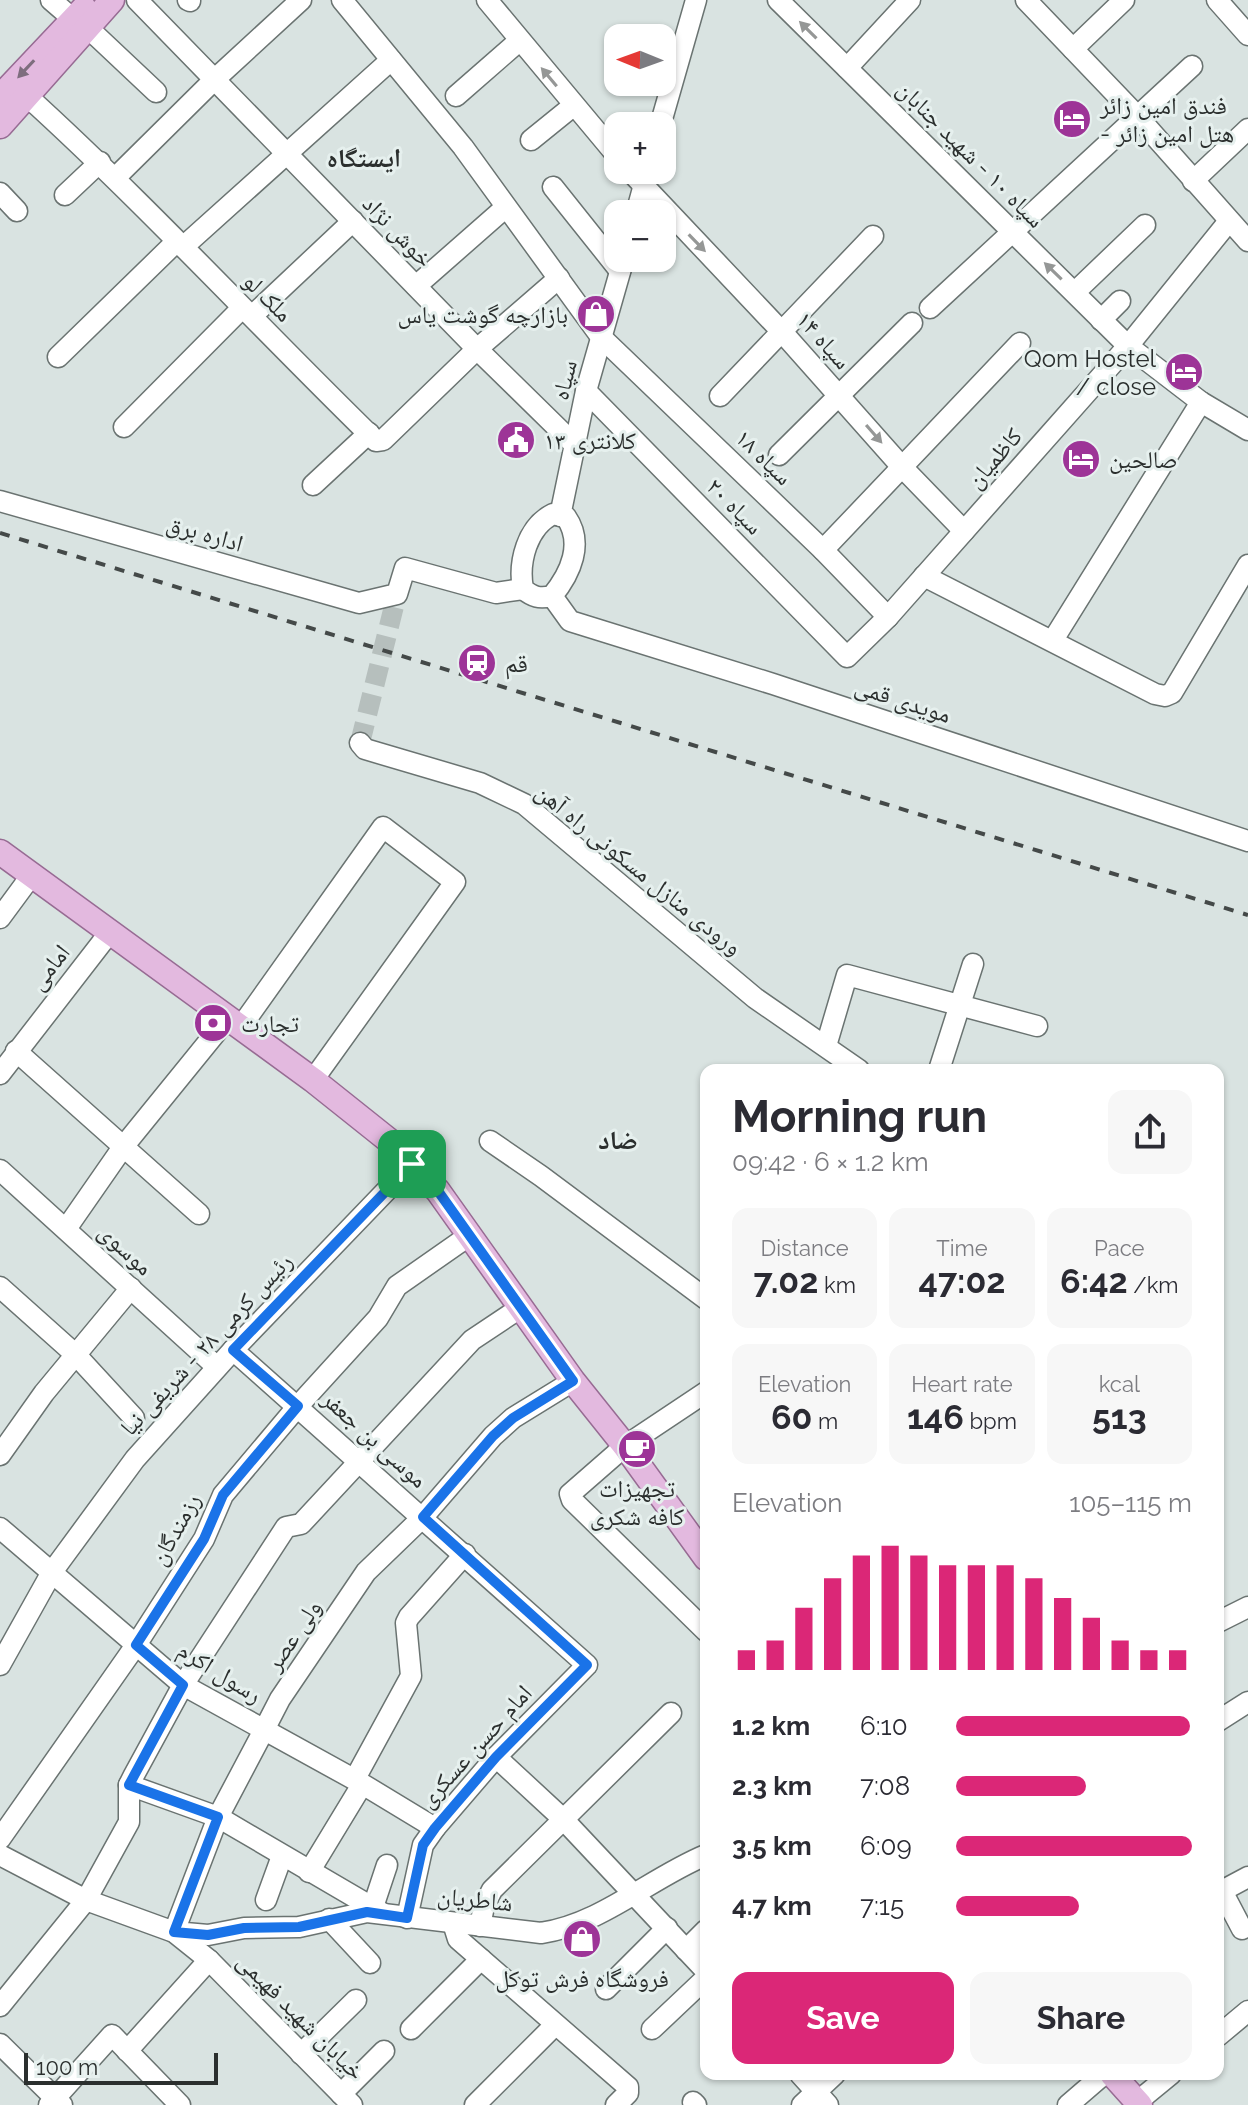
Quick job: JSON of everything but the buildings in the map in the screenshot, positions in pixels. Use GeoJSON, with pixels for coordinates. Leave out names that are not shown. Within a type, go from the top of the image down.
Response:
{"type":"FeatureCollection","features":[{"type":"Feature","properties":{"kind":"main road"},"geometry":{"type":"LineString","coordinates":[[0,126],[27,96],[80,23],[91,0]]}},
{"type":"Feature","properties":{"kind":"main road"},"geometry":{"type":"LineString","coordinates":[[0,97],[80,23],[112,0]]}},
{"type":"Feature","properties":{"kind":"main road"},"geometry":{"type":"LineString","coordinates":[[0,852],[313,1080],[397,1147],[438,1191],[573,1381],[625,1446],[700,1550]]}},
{"type":"Feature","properties":{"kind":"main road"},"geometry":{"type":"LineString","coordinates":[[1118,2080],[1139,2103]]}},
{"type":"Feature","properties":{"kind":"street"},"geometry":{"type":"LineString","coordinates":[[51,0],[156,92]]}},
{"type":"Feature","properties":{"kind":"street","name":"خوش نژاد"},"geometry":{"type":"LineString","coordinates":[[137,0],[477,349],[576,446]]}},
{"type":"Feature","properties":{"kind":"street"},"geometry":{"type":"LineString","coordinates":[[115,178],[301,0]]}},
{"type":"Feature","properties":{"kind":"street","name":"سپاه ۱۸"},"geometry":{"type":"LineString","coordinates":[[342,0],[463,147],[601,337],[823,550],[888,617]]}},
{"type":"Feature","properties":{"kind":"street"},"geometry":{"type":"LineString","coordinates":[[487,0],[604,141]]}},
{"type":"Feature","properties":{"kind":"street"},"geometry":{"type":"LineString","coordinates":[[664,112],[696,0]]}},
{"type":"Feature","properties":{"kind":"street","name":"سپاه ۱۰ - شهید جنابان"},"geometry":{"type":"LineString","coordinates":[[778,0],[1128,346],[1201,402],[1248,430]]}},
{"type":"Feature","properties":{"kind":"street"},"geometry":{"type":"LineString","coordinates":[[847,68],[910,0]]}},
{"type":"Feature","properties":{"kind":"street"},"geometry":{"type":"LineString","coordinates":[[1026,0],[1137,116],[1248,241]]}},
{"type":"Feature","properties":{"kind":"street"},"geometry":{"type":"LineString","coordinates":[[1073,49],[1124,0]]}},
{"type":"Feature","properties":{"kind":"street"},"geometry":{"type":"LineString","coordinates":[[1217,0],[1248,35]]}},
{"type":"Feature","properties":{"kind":"street"},"geometry":{"type":"LineString","coordinates":[[456,96],[519,41]]}},
{"type":"Feature","properties":{"kind":"street"},"geometry":{"type":"LineString","coordinates":[[58,357],[391,60]]}},
{"type":"Feature","properties":{"kind":"street"},"geometry":{"type":"LineString","coordinates":[[930,308],[1192,66]]}},
{"type":"Feature","properties":{"kind":"street","name":"ملک لو"},"geometry":{"type":"LineString","coordinates":[[27,96],[100,162],[247,312],[378,434]]}},
{"type":"Feature","properties":{"kind":"street"},"geometry":{"type":"LineString","coordinates":[[531,140],[573,106]]}},
{"type":"Feature","properties":{"kind":"street"},"geometry":{"type":"LineString","coordinates":[[1193,181],[1248,129]]}},
{"type":"Feature","properties":{"kind":"street"},"geometry":{"type":"LineString","coordinates":[[65,195],[100,162]]}},
{"type":"Feature","properties":{"kind":"street","name":"سپاه ۱۴"},"geometry":{"type":"LineString","coordinates":[[651,184],[902,467],[964,531]]}},
{"type":"Feature","properties":{"kind":"street"},"geometry":{"type":"LineString","coordinates":[[553,187],[604,245]]}},
{"type":"Feature","properties":{"kind":"street"},"geometry":{"type":"LineString","coordinates":[[0,193],[17,211]]}},
{"type":"Feature","properties":{"kind":"street"},"geometry":{"type":"LineString","coordinates":[[416,286],[506,207]]}},
{"type":"Feature","properties":{"kind":"street"},"geometry":{"type":"LineString","coordinates":[[124,427],[247,312],[353,221]]}},
{"type":"Feature","properties":{"kind":"street","name":"کاظمیان"},"geometry":{"type":"LineString","coordinates":[[847,657],[888,617],[1128,346],[1229,221]]}},
{"type":"Feature","properties":{"kind":"street"},"geometry":{"type":"LineString","coordinates":[[1075,292],[1145,225]]}},
{"type":"Feature","properties":{"kind":"street"},"geometry":{"type":"LineString","coordinates":[[720,396],[873,236]]}},
{"type":"Feature","properties":{"kind":"street","name":"سپاه"},"geometry":{"type":"LineString","coordinates":[[560,516],[586,391],[620,272]]}},
{"type":"Feature","properties":{"kind":"street"},"geometry":{"type":"LineString","coordinates":[[313,485],[378,434],[559,278]]}},
{"type":"Feature","properties":{"kind":"street"},"geometry":{"type":"LineString","coordinates":[[1101,320],[1120,301]]}},
{"type":"Feature","properties":{"kind":"street"},"geometry":{"type":"LineString","coordinates":[[779,455],[912,323]]}},
{"type":"Feature","properties":{"kind":"street"},"geometry":{"type":"LineString","coordinates":[[823,550],[1020,343]]}},
{"type":"Feature","properties":{"kind":"street","name":"سپاه ۲۰"},"geometry":{"type":"LineString","coordinates":[[586,391],[847,657]]}},
{"type":"Feature","properties":{"kind":"street"},"geometry":{"type":"LineString","coordinates":[[1053,640],[1201,402]]}},
{"type":"Feature","properties":{"kind":"street","name":"اداره برق"},"geometry":{"type":"LineString","coordinates":[[0,501],[359,603],[397,594],[405,568],[496,593],[523,589]]}},
{"type":"Feature","properties":{"kind":"street"},"geometry":{"type":"LineString","coordinates":[[553,514],[560,516],[566,517],[574,528],[576,546],[567,574],[552,596],[532,597],[523,589],[520,576],[531,534],[541,520],[553,514]]}},
{"type":"Feature","properties":{"kind":"street"},"geometry":{"type":"LineString","coordinates":[[924,576],[1155,694],[1165,696],[1172,693],[1248,565]]}},
{"type":"Feature","properties":{"kind":"street"},"geometry":{"type":"LineString","coordinates":[[1230,595],[1248,606]]}},
{"type":"Feature","properties":{"kind":"street","name":"مویدی قمی"},"geometry":{"type":"LineString","coordinates":[[552,596],[570,621],[785,688],[1248,841]]}},
{"type":"Feature","properties":{"kind":"street","name":"ورودی منازل مسکونی راه آهن"},"geometry":{"type":"LineString","coordinates":[[363,746],[480,783],[524,804],[755,998],[851,1064]]}},
{"type":"Feature","properties":{"kind":"street"},"geometry":{"type":"LineString","coordinates":[[66,1229],[123,1147],[234,1024],[383,827],[455,882],[313,1080]]}},
{"type":"Feature","properties":{"kind":"street"},"geometry":{"type":"LineString","coordinates":[[0,918],[31,876]]}},
{"type":"Feature","properties":{"kind":"street","name":"امامی"},"geometry":{"type":"LineString","coordinates":[[0,1074],[110,932]]}},
{"type":"Feature","properties":{"kind":"street"},"geometry":{"type":"LineString","coordinates":[[941,1064],[973,964]]}},
{"type":"Feature","properties":{"kind":"street"},"geometry":{"type":"LineString","coordinates":[[826,1046],[847,975],[1037,1026]]}},
{"type":"Feature","properties":{"kind":"street"},"geometry":{"type":"LineString","coordinates":[[16,1051],[199,1214]]}},
{"type":"Feature","properties":{"kind":"street"},"geometry":{"type":"LineString","coordinates":[[490,1141],[700,1294]]}},
{"type":"Feature","properties":{"kind":"street","name":"رئیس کرمی ۲۸ - شریفی نیا"},"geometry":{"type":"LineString","coordinates":[[0,1665],[52,1572],[135,1459],[217,1367],[412,1164]]}},
{"type":"Feature","properties":{"kind":"street","name":"موسوی"},"geometry":{"type":"LineString","coordinates":[[0,1170],[217,1367]]}},
{"type":"Feature","properties":{"kind":"street","name":"رزمندگان"},"geometry":{"type":"LineString","coordinates":[[0,1839],[136,1645],[204,1539],[223,1495],[378,1318],[397,1286],[470,1235]]}},
{"type":"Feature","properties":{"kind":"street"},"geometry":{"type":"LineString","coordinates":[[0,1287],[76,1355],[134,1418]]}},
{"type":"Feature","properties":{"kind":"street"},"geometry":{"type":"LineString","coordinates":[[0,1455],[44,1393],[131,1288]]}},
{"type":"Feature","properties":{"kind":"street"},"geometry":{"type":"LineString","coordinates":[[0,2006],[86,1900],[129,1822],[129,1785],[183,1685],[286,1527],[301,1524],[472,1340],[520,1308]]}},
{"type":"Feature","properties":{"kind":"street","name":"موسی بن جعفر"},"geometry":{"type":"LineString","coordinates":[[233,1350],[587,1665]]}},
{"type":"Feature","properties":{"kind":"street","name":"ولی عصر"},"geometry":{"type":"LineString","coordinates":[[174,1932],[218,1817],[280,1699],[366,1572],[423,1517],[493,1436],[513,1418],[573,1381]]}},
{"type":"Feature","properties":{"kind":"street"},"geometry":{"type":"LineString","coordinates":[[700,1396],[625,1446],[570,1494],[572,1500],[700,1625]]}},
{"type":"Feature","properties":{"kind":"street","name":"رسول اکرم"},"geometry":{"type":"LineString","coordinates":[[0,1528],[183,1685],[359,1782],[435,1828]]}},
{"type":"Feature","properties":{"kind":"street"},"geometry":{"type":"LineString","coordinates":[[309,1872],[360,1788],[357,1775],[411,1676],[406,1623],[465,1554]]}},
{"type":"Feature","properties":{"kind":"street"},"geometry":{"type":"LineString","coordinates":[[1224,1619],[1248,1607]]}},
{"type":"Feature","properties":{"kind":"street","name":"امام حسن عسکری"},"geometry":{"type":"LineString","coordinates":[[407,1918],[423,1845],[435,1828],[496,1757],[587,1665]]}},
{"type":"Feature","properties":{"kind":"street"},"geometry":{"type":"LineString","coordinates":[[1224,1717],[1248,1702]]}},
{"type":"Feature","properties":{"kind":"street"},"geometry":{"type":"LineString","coordinates":[[480,1926],[484,1906],[492,1890],[671,1713]]}},
{"type":"Feature","properties":{"kind":"street"},"geometry":{"type":"LineString","coordinates":[[496,1757],[563,1819],[700,1965]]}},
{"type":"Feature","properties":{"kind":"street"},"geometry":{"type":"LineString","coordinates":[[129,1785],[218,1817],[377,1910],[387,1865]]}},
{"type":"Feature","properties":{"kind":"street","name":"خیابان شهید فهیمی"},"geometry":{"type":"LineString","coordinates":[[0,1855],[86,1900],[174,1932],[209,1960],[346,2099]]}},
{"type":"Feature","properties":{"kind":"street"},"geometry":{"type":"LineString","coordinates":[[266,1900],[282,1856]]}},
{"type":"Feature","properties":{"kind":"street","name":"شاطریان"},"geometry":{"type":"LineString","coordinates":[[174,1932],[208,1935],[244,1928],[299,1927],[377,1910],[407,1918],[541,1933],[563,1930],[700,1858]]}},
{"type":"Feature","properties":{"kind":"street"},"geometry":{"type":"LineString","coordinates":[[1224,1890],[1248,1877]]}},
{"type":"Feature","properties":{"kind":"street"},"geometry":{"type":"LineString","coordinates":[[1224,1899],[1242,1929]]}},
{"type":"Feature","properties":{"kind":"street"},"geometry":{"type":"LineString","coordinates":[[329,1919],[370,1963]]}},
{"type":"Feature","properties":{"kind":"street"},"geometry":{"type":"LineString","coordinates":[[453,1923],[458,1939],[555,2025],[623,2098]]}},
{"type":"Feature","properties":{"kind":"street"},"geometry":{"type":"LineString","coordinates":[[606,1989],[667,1928]]}},
{"type":"Feature","properties":{"kind":"street"},"geometry":{"type":"LineString","coordinates":[[686,1950],[700,1936]]}},
{"type":"Feature","properties":{"kind":"street"},"geometry":{"type":"LineString","coordinates":[[411,2029],[481,1959]]}},
{"type":"Feature","properties":{"kind":"street"},"geometry":{"type":"LineString","coordinates":[[127,2051],[209,1960]]}},
{"type":"Feature","properties":{"kind":"street"},"geometry":{"type":"LineString","coordinates":[[652,2029],[700,1984]]}},
{"type":"Feature","properties":{"kind":"street"},"geometry":{"type":"LineString","coordinates":[[301,2054],[356,2000]]}},
{"type":"Feature","properties":{"kind":"street"},"geometry":{"type":"LineString","coordinates":[[1224,2031],[1248,2011]]}},
{"type":"Feature","properties":{"kind":"street"},"geometry":{"type":"LineString","coordinates":[[475,2105],[555,2025]]}},
{"type":"Feature","properties":{"kind":"street"},"geometry":{"type":"LineString","coordinates":[[0,2044],[56,2103],[112,2035],[180,2105]]}},
{"type":"Feature","properties":{"kind":"street"},"geometry":{"type":"LineString","coordinates":[[346,2099],[384,2051]]}},
{"type":"Feature","properties":{"kind":"street"},"geometry":{"type":"LineString","coordinates":[[804,2080],[816,2101],[831,2080]]}},
{"type":"Feature","properties":{"kind":"street"},"geometry":{"type":"LineString","coordinates":[[1068,2105],[1097,2080]]}},
{"type":"Feature","properties":{"kind":"street"},"geometry":{"type":"LineString","coordinates":[[1139,2103],[1164,2080]]}},
{"type":"Feature","properties":{"kind":"tunnel"},"geometry":{"type":"LineString","coordinates":[[360,743],[397,594]]}},
{"type":"Feature","properties":{"kind":"railway"},"geometry":{"type":"LineString","coordinates":[[0,533],[1248,915]]}},
{"type":"Feature","properties":{"kind":"place","name":"فندق امین زائر - هتل امین زائر"},"geometry":{"type":"Point","coordinates":[1072,119]}},
{"type":"Feature","properties":{"kind":"place","name":"بازارچه گوشت یاس"},"geometry":{"type":"Point","coordinates":[596,314]}},
{"type":"Feature","properties":{"kind":"place","name":"Qom Hostel / close"},"geometry":{"type":"Point","coordinates":[1184,372]}},
{"type":"Feature","properties":{"kind":"place","name":"کلانتری ۱۳"},"geometry":{"type":"Point","coordinates":[516,440]}},
{"type":"Feature","properties":{"kind":"place","name":"صالحین"},"geometry":{"type":"Point","coordinates":[1081,459]}},
{"type":"Feature","properties":{"kind":"place","name":"قم"},"geometry":{"type":"Point","coordinates":[477,663]}},
{"type":"Feature","properties":{"kind":"place","name":"تجارت"},"geometry":{"type":"Point","coordinates":[213,1023]}},
{"type":"Feature","properties":{"kind":"place","name":"تجهیزات کافه شکری"},"geometry":{"type":"Point","coordinates":[637,1449]}},
{"type":"Feature","properties":{"kind":"place","name":"فروشگاه فرش توکل"},"geometry":{"type":"Point","coordinates":[582,1939]}},
{"type":"Feature","properties":{"kind":"district","name":"ایستگاه"},"geometry":{"type":"Point","coordinates":[364,158]}},
{"type":"Feature","properties":{"kind":"district","name":"ضاد"},"geometry":{"type":"Point","coordinates":[618,1140]}},
{"type":"Feature","properties":{"kind":"route"},"geometry":{"type":"LineString","coordinates":[[412,1164],[438,1191],[573,1381],[513,1418],[493,1436],[423,1517],[587,1665],[496,1757],[435,1828],[423,1845],[407,1918],[367,1912],[299,1927],[244,1928],[208,1935],[174,1932],[218,1817],[129,1785],[183,1685],[136,1645],[204,1539],[223,1495],[298,1406],[233,1350],[412,1164]]}}]}
